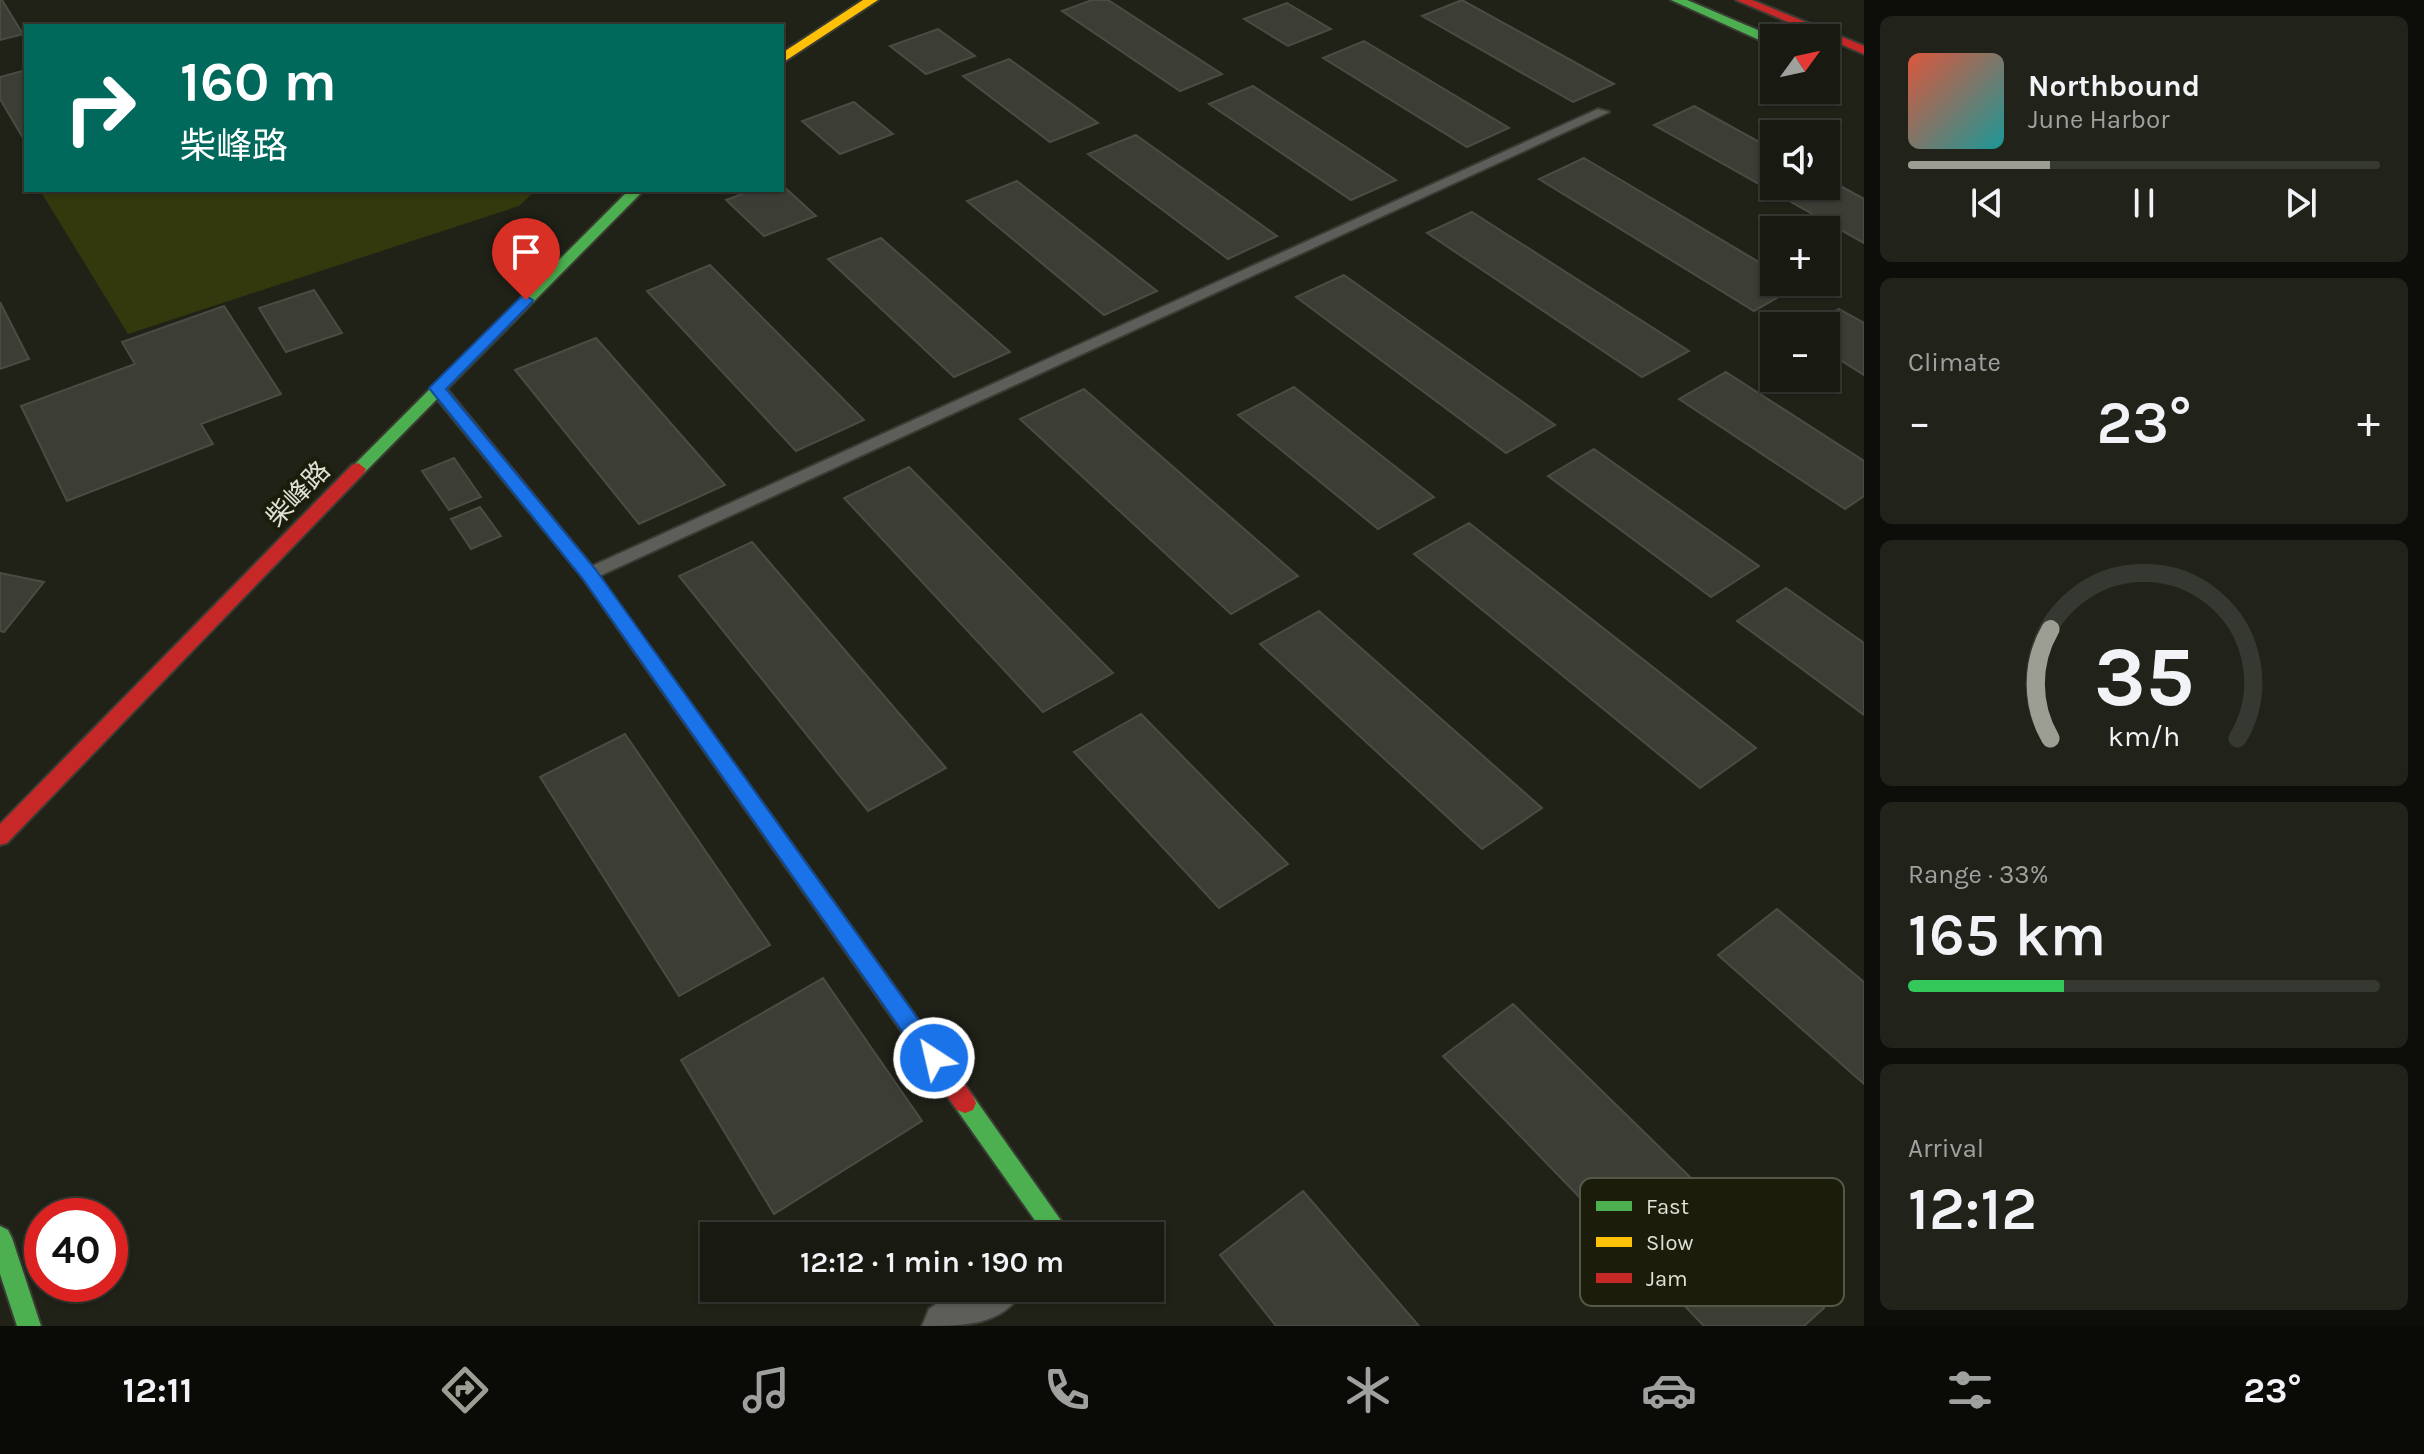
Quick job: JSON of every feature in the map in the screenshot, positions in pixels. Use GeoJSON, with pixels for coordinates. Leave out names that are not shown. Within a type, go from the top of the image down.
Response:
{"type":"FeatureCollection","features":[{"type":"Feature","properties":{"kind":"street"},"geometry":{"type":"LineString","coordinates":[[784,58],[849,12],[872,0]]}},
{"type":"Feature","properties":{"kind":"street"},"geometry":{"type":"LineString","coordinates":[[1677,0],[1760,35]]}},
{"type":"Feature","properties":{"kind":"street"},"geometry":{"type":"LineString","coordinates":[[1742,0],[1864,50]]}},
{"type":"Feature","properties":{"kind":"street","name":"柴峰路"},"geometry":{"type":"LineString","coordinates":[[0,837],[437,388],[635,192]]}},
{"type":"Feature","properties":{"kind":"street"},"geometry":{"type":"LineString","coordinates":[[437,388],[589,574],[1050,1222]]}},
{"type":"Feature","properties":{"kind":"street"},"geometry":{"type":"LineString","coordinates":[[0,1238],[29,1326]]}},
{"type":"Feature","properties":{"kind":"street"},"geometry":{"type":"LineString","coordinates":[[946,1326],[980,1302]]}},
{"type":"Feature","properties":{"kind":"lane"},"geometry":{"type":"LineString","coordinates":[[589,574],[1603,112]]}},
{"type":"Feature","properties":{"kind":"green space"},"geometry":{"type":"Polygon","coordinates":[[[41,192],[534,192],[519,206],[128,334],[41,192]]]}},
{"type":"Feature","properties":{"kind":"building"},"geometry":{"type":"Polygon","coordinates":[[[2,0],[23,34],[0,40],[2,0]]]}},
{"type":"Feature","properties":{"kind":"building"},"geometry":{"type":"Polygon","coordinates":[[[1092,0],[1108,0],[1222,74],[1180,91],[1062,11],[1092,0]]]}},
{"type":"Feature","properties":{"kind":"building"},"geometry":{"type":"Polygon","coordinates":[[[1462,0],[1614,84],[1573,102],[1422,16],[1462,0]]]}},
{"type":"Feature","properties":{"kind":"building"},"geometry":{"type":"Polygon","coordinates":[[[1287,3],[1331,29],[1288,46],[1244,19],[1287,3]]]}},
{"type":"Feature","properties":{"kind":"building"},"geometry":{"type":"Polygon","coordinates":[[[938,29],[975,56],[926,74],[890,46],[938,29]]]}},
{"type":"Feature","properties":{"kind":"building"},"geometry":{"type":"Polygon","coordinates":[[[1364,41],[1509,128],[1467,147],[1323,58],[1364,41]]]}},
{"type":"Feature","properties":{"kind":"building"},"geometry":{"type":"Polygon","coordinates":[[[1009,59],[1098,123],[1050,142],[963,76],[1009,59]]]}},
{"type":"Feature","properties":{"kind":"building"},"geometry":{"type":"Polygon","coordinates":[[[24,71],[24,140],[0,99],[0,77],[24,71]]]}},
{"type":"Feature","properties":{"kind":"building"},"geometry":{"type":"Polygon","coordinates":[[[1253,86],[1396,180],[1351,200],[1209,104],[1253,86]]]}},
{"type":"Feature","properties":{"kind":"building"},"geometry":{"type":"Polygon","coordinates":[[[854,102],[893,134],[840,154],[802,121],[854,102]]]}},
{"type":"Feature","properties":{"kind":"building"},"geometry":{"type":"Polygon","coordinates":[[[1694,106],[1760,142],[1760,185],[1654,125],[1694,106]]]}},
{"type":"Feature","properties":{"kind":"building"},"geometry":{"type":"Polygon","coordinates":[[[1136,135],[1277,236],[1228,259],[1088,154],[1136,135]]]}},
{"type":"Feature","properties":{"kind":"building"},"geometry":{"type":"Polygon","coordinates":[[[1584,158],[1760,263],[1760,296],[1780,296],[1754,311],[1539,179],[1584,158]]]}},
{"type":"Feature","properties":{"kind":"building"},"geometry":{"type":"Polygon","coordinates":[[[1017,181],[1157,291],[1104,315],[967,201],[1017,181]]]}},
{"type":"Feature","properties":{"kind":"building"},"geometry":{"type":"Polygon","coordinates":[[[1840,186],[1864,199],[1864,243],[1840,230],[1840,216],[1816,216],[1787,200],[1840,200],[1840,186]]]}},
{"type":"Feature","properties":{"kind":"building"},"geometry":{"type":"Polygon","coordinates":[[[784,187],[816,216],[764,236],[726,200],[748,192],[784,192],[784,187]]]}},
{"type":"Feature","properties":{"kind":"building"},"geometry":{"type":"Polygon","coordinates":[[[1472,212],[1689,351],[1642,377],[1427,233],[1472,212]]]}},
{"type":"Feature","properties":{"kind":"building"},"geometry":{"type":"Polygon","coordinates":[[[881,238],[1010,352],[954,377],[828,259],[881,238]]]}},
{"type":"Feature","properties":{"kind":"building"},"geometry":{"type":"Polygon","coordinates":[[[710,265],[864,420],[796,451],[647,291],[710,265]]]}},
{"type":"Feature","properties":{"kind":"building"},"geometry":{"type":"Polygon","coordinates":[[[1344,275],[1555,425],[1506,453],[1296,297],[1344,275]]]}},
{"type":"Feature","properties":{"kind":"building"},"geometry":{"type":"Polygon","coordinates":[[[314,290],[342,333],[286,352],[259,308],[314,290]]]}},
{"type":"Feature","properties":{"kind":"building"},"geometry":{"type":"Polygon","coordinates":[[[0,302],[29,359],[0,369],[0,302]]]}},
{"type":"Feature","properties":{"kind":"building"},"geometry":{"type":"Polygon","coordinates":[[[224,306],[281,394],[201,424],[213,444],[67,501],[21,406],[135,364],[122,342],[224,306]]]}},
{"type":"Feature","properties":{"kind":"building"},"geometry":{"type":"Polygon","coordinates":[[[1839,309],[1864,323],[1864,375],[1840,360],[1840,312],[1834,312],[1839,309]]]}},
{"type":"Feature","properties":{"kind":"building"},"geometry":{"type":"Polygon","coordinates":[[[596,338],[725,485],[639,524],[515,370],[596,338]]]}},
{"type":"Feature","properties":{"kind":"building"},"geometry":{"type":"Polygon","coordinates":[[[1726,372],[1864,461],[1864,496],[1845,509],[1679,399],[1726,372]]]}},
{"type":"Feature","properties":{"kind":"building"},"geometry":{"type":"Polygon","coordinates":[[[1294,387],[1434,497],[1378,529],[1238,415],[1294,387]]]}},
{"type":"Feature","properties":{"kind":"building"},"geometry":{"type":"Polygon","coordinates":[[[1084,389],[1298,576],[1231,614],[1020,419],[1084,389]]]}},
{"type":"Feature","properties":{"kind":"building"},"geometry":{"type":"Polygon","coordinates":[[[1594,449],[1759,566],[1711,597],[1548,476],[1594,449]]]}},
{"type":"Feature","properties":{"kind":"building"},"geometry":{"type":"Polygon","coordinates":[[[454,458],[481,497],[449,510],[422,471],[454,458]]]}},
{"type":"Feature","properties":{"kind":"building"},"geometry":{"type":"Polygon","coordinates":[[[909,467],[1113,673],[1043,712],[844,498],[909,467]]]}},
{"type":"Feature","properties":{"kind":"building"},"geometry":{"type":"Polygon","coordinates":[[[480,507],[501,536],[471,549],[451,519],[480,507]]]}},
{"type":"Feature","properties":{"kind":"building"},"geometry":{"type":"Polygon","coordinates":[[[1469,523],[1756,748],[1700,788],[1414,554],[1469,523]]]}},
{"type":"Feature","properties":{"kind":"building"},"geometry":{"type":"Polygon","coordinates":[[[752,542],[946,768],[868,811],[679,576],[752,542]]]}},
{"type":"Feature","properties":{"kind":"building"},"geometry":{"type":"Polygon","coordinates":[[[0,573],[44,582],[4,632],[0,631],[0,573]]]}},
{"type":"Feature","properties":{"kind":"building"},"geometry":{"type":"Polygon","coordinates":[[[1786,588],[1864,643],[1864,715],[1737,621],[1786,588]]]}},
{"type":"Feature","properties":{"kind":"building"},"geometry":{"type":"Polygon","coordinates":[[[1319,611],[1542,808],[1482,849],[1260,644],[1319,611]]]}},
{"type":"Feature","properties":{"kind":"building"},"geometry":{"type":"Polygon","coordinates":[[[1141,714],[1288,864],[1219,908],[1074,752],[1141,714]]]}},
{"type":"Feature","properties":{"kind":"building"},"geometry":{"type":"Polygon","coordinates":[[[625,734],[770,945],[679,996],[540,777],[625,734]]]}},
{"type":"Feature","properties":{"kind":"building"},"geometry":{"type":"Polygon","coordinates":[[[1777,909],[1864,982],[1864,1084],[1718,955],[1777,909]]]}},
{"type":"Feature","properties":{"kind":"building"},"geometry":{"type":"Polygon","coordinates":[[[823,978],[922,1121],[774,1214],[681,1060],[823,978]]]}},
{"type":"Feature","properties":{"kind":"building"},"geometry":{"type":"Polygon","coordinates":[[[1513,1004],[1691,1178],[1580,1178],[1580,1198],[1443,1056],[1513,1004]]]}},
{"type":"Feature","properties":{"kind":"building"},"geometry":{"type":"Polygon","coordinates":[[[1303,1191],[1419,1326],[1276,1326],[1220,1255],[1303,1191]]]}},
{"type":"Feature","properties":{"kind":"building"},"geometry":{"type":"Polygon","coordinates":[[[1685,1306],[1824,1308],[1804,1326],[1704,1326],[1685,1306]]]}},
{"type":"Feature","properties":{"kind":"traffic: fast"},"geometry":{"type":"LineString","coordinates":[[1677,0],[1760,36]]}},
{"type":"Feature","properties":{"kind":"traffic: fast"},"geometry":{"type":"LineString","coordinates":[[358,469],[635,192]]}},
{"type":"Feature","properties":{"kind":"traffic: fast"},"geometry":{"type":"LineString","coordinates":[[437,388],[589,574],[642,649]]}},
{"type":"Feature","properties":{"kind":"traffic: fast"},"geometry":{"type":"LineString","coordinates":[[965,1103],[1050,1222]]}},
{"type":"Feature","properties":{"kind":"traffic: fast"},"geometry":{"type":"LineString","coordinates":[[0,1238],[29,1326]]}},
{"type":"Feature","properties":{"kind":"traffic: slow"},"geometry":{"type":"LineString","coordinates":[[784,58],[849,12],[872,0]]}},
{"type":"Feature","properties":{"kind":"traffic: jam"},"geometry":{"type":"LineString","coordinates":[[1742,0],[1864,50]]}},
{"type":"Feature","properties":{"kind":"traffic: jam"},"geometry":{"type":"LineString","coordinates":[[0,837],[358,469]]}},
{"type":"Feature","properties":{"kind":"traffic: jam"},"geometry":{"type":"LineString","coordinates":[[642,649],[965,1103]]}},
{"type":"Feature","properties":{"kind":"route"},"geometry":{"type":"LineString","coordinates":[[526,300],[437,388],[589,574],[934,1058]]}}]}
